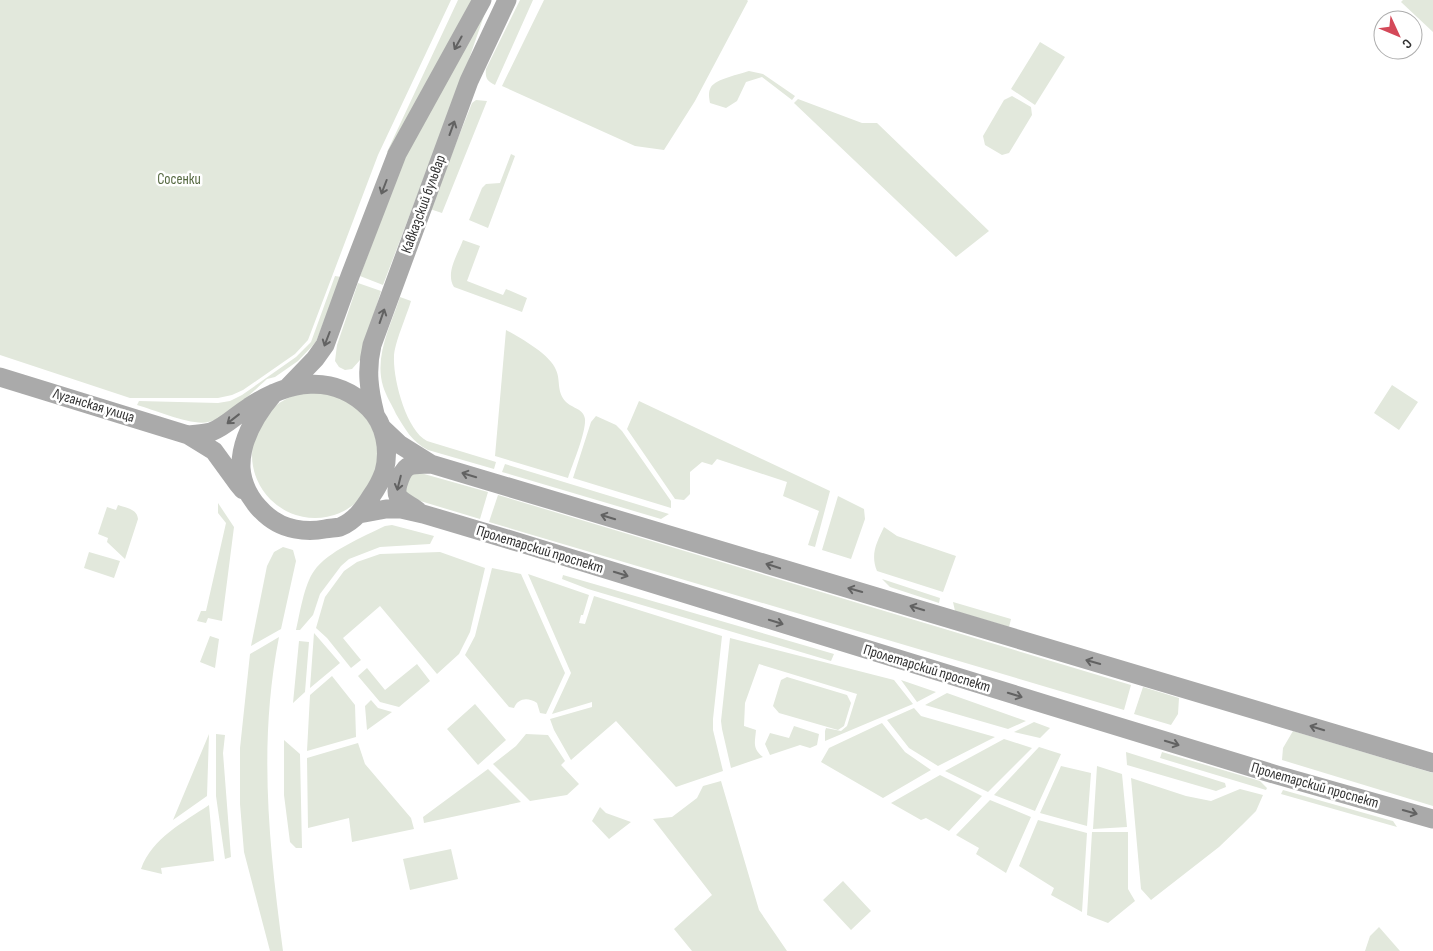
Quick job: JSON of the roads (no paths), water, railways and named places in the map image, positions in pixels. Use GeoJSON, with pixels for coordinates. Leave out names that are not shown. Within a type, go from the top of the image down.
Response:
{"type":"FeatureCollection","features":[{"type":"Feature","properties":{"kind":"main road"},"geometry":{"type":"LineString","coordinates":[[281,390],[305,383],[318,383],[340,389],[363,402],[379,421],[386,452],[384,470],[374,492],[359,514],[340,527],[312,531],[294,529],[271,518],[249,496],[241,468],[244,446],[254,419],[281,390],[315,359],[325,345],[397,154],[482,0]]}},
{"type":"Feature","properties":{"kind":"main road","name":"Кавказский бульвар"},"geometry":{"type":"LineString","coordinates":[[379,421],[368,380],[369,358],[372,345],[469,81],[507,0]]}},
{"type":"Feature","properties":{"kind":"main road","name":"Луганская улица"},"geometry":{"type":"LineString","coordinates":[[0,376],[188,435],[214,452],[249,496]]}},
{"type":"Feature","properties":{"kind":"main road","name":"Луганская улица"},"geometry":{"type":"LineString","coordinates":[[188,435],[210,433],[224,426],[259,400],[281,390]]}},
{"type":"Feature","properties":{"kind":"main road","name":"Пролетарский проспект"},"geometry":{"type":"LineString","coordinates":[[379,421],[399,444],[431,464],[1433,763]]}},
{"type":"Feature","properties":{"kind":"main road","name":"Пролетарский проспект"},"geometry":{"type":"LineString","coordinates":[[423,514],[397,495],[396,490],[402,472],[406,468],[413,464],[431,464]]}},
{"type":"Feature","properties":{"kind":"main road","name":"Пролетарский проспект"},"geometry":{"type":"LineString","coordinates":[[359,514],[386,509],[401,509],[423,514],[1277,775],[1433,818]]}},
{"type":"Feature","properties":{"kind":"park label","name":"Сосенки"},"geometry":{"type":"Point","coordinates":[179,179]}}]}
